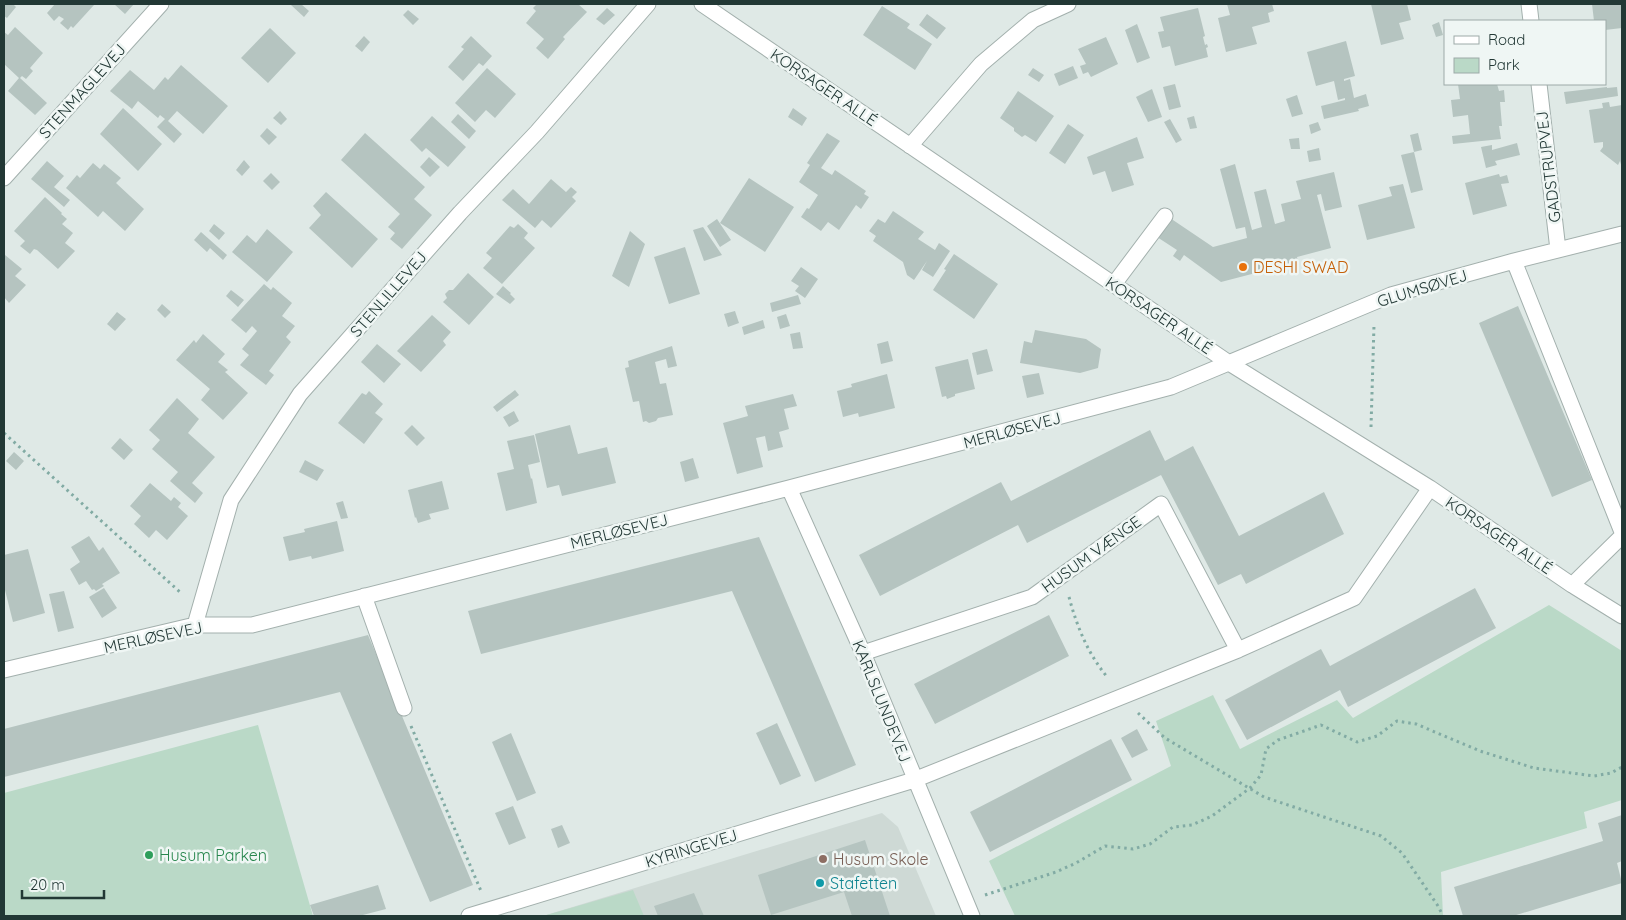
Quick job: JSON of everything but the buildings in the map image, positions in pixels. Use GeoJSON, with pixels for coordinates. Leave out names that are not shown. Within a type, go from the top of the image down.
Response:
{"type":"FeatureCollection","features":[{"type":"Feature","properties":{"kind":"street","name":"STENMAGLEVEJ"},"geometry":{"type":"LineString","coordinates":[[4,178],[161,4]]}},
{"type":"Feature","properties":{"kind":"street","name":"STENLILLEVEJ"},"geometry":{"type":"LineString","coordinates":[[195,625],[231,500],[300,394],[460,214],[537,132],[648,4]]}},
{"type":"Feature","properties":{"kind":"street","name":"KORSAGER ALLÉ"},"geometry":{"type":"LineString","coordinates":[[702,4],[1229,362],[1430,488],[1572,585],[1622,616]]}},
{"type":"Feature","properties":{"kind":"street"},"geometry":{"type":"LineString","coordinates":[[910,146],[981,64],[1033,20],[1068,4]]}},
{"type":"Feature","properties":{"kind":"street"},"geometry":{"type":"LineString","coordinates":[[1529,4],[1531,20]]}},
{"type":"Feature","properties":{"kind":"street","name":"GADSTRUPVEJ"},"geometry":{"type":"LineString","coordinates":[[1538,85],[1558,250]]}},
{"type":"Feature","properties":{"kind":"street"},"geometry":{"type":"LineString","coordinates":[[1114,284],[1164,216]]}},
{"type":"Feature","properties":{"kind":"street","name":"GLUMSØVEJ"},"geometry":{"type":"LineString","coordinates":[[1229,362],[1391,295],[1622,234]]}},
{"type":"Feature","properties":{"kind":"street"},"geometry":{"type":"LineString","coordinates":[[1514,261],[1622,534],[1572,585]]}},
{"type":"Feature","properties":{"kind":"street","name":"MERLØSEVEJ"},"geometry":{"type":"LineString","coordinates":[[4,670],[195,625],[252,625],[789,488],[1172,387],[1229,362]]}},
{"type":"Feature","properties":{"kind":"street","name":"KARLSLUNDEVEJ"},"geometry":{"type":"LineString","coordinates":[[789,488],[863,653],[914,780],[972,916]]}},
{"type":"Feature","properties":{"kind":"street"},"geometry":{"type":"LineString","coordinates":[[914,780],[1238,650],[1354,598],[1430,488]]}},
{"type":"Feature","properties":{"kind":"street","name":"HUSUM VÆNGE"},"geometry":{"type":"LineString","coordinates":[[863,653],[1032,597],[1161,504],[1238,650]]}},
{"type":"Feature","properties":{"kind":"street"},"geometry":{"type":"LineString","coordinates":[[364,596],[404,708]]}},
{"type":"Feature","properties":{"kind":"street","name":"KYRINGEVEJ"},"geometry":{"type":"LineString","coordinates":[[469,916],[914,780]]}},
{"type":"Feature","properties":{"kind":"path"},"geometry":{"type":"LineString","coordinates":[[1371,451],[1374,302]]}},
{"type":"Feature","properties":{"kind":"path"},"geometry":{"type":"LineString","coordinates":[[4,433],[182,594],[195,625]]}},
{"type":"Feature","properties":{"kind":"path"},"geometry":{"type":"LineString","coordinates":[[1063,574],[1076,625],[1096,663],[1122,697],[1165,738],[1264,796],[1381,836],[1402,854],[1443,916]]}},
{"type":"Feature","properties":{"kind":"path"},"geometry":{"type":"LineString","coordinates":[[404,708],[489,910]]}},
{"type":"Feature","properties":{"kind":"path"},"geometry":{"type":"LineString","coordinates":[[966,902],[1056,872],[1105,846],[1133,849],[1150,844],[1174,827],[1192,825],[1212,816],[1250,788],[1261,775],[1266,749],[1278,740],[1321,725],[1357,742],[1376,736],[1397,721],[1416,724],[1480,751],[1534,768],[1594,776],[1611,774],[1622,767]]}},
{"type":"Feature","properties":{"kind":"shaded area","name":"Husum Skole"},"geometry":{"type":"Polygon","coordinates":[[[882,813],[898,827],[936,916],[543,916],[882,813]]]}},
{"type":"Feature","properties":{"kind":"green space"},"geometry":{"type":"Polygon","coordinates":[[[1549,605],[1622,651],[1622,800],[1584,812],[1587,828],[1441,872],[1443,916],[1015,916],[989,861],[1171,766],[1156,721],[1213,695],[1240,749],[1337,700],[1353,718],[1549,605]]]}},
{"type":"Feature","properties":{"kind":"green space","name":"Husum Parken"},"geometry":{"type":"Polygon","coordinates":[[[258,725],[313,916],[4,916],[4,793],[258,725]]]}},
{"type":"Feature","properties":{"kind":"green space"},"geometry":{"type":"Polygon","coordinates":[[[633,890],[644,916],[543,916],[633,890]]]}},
{"type":"Feature","properties":{"kind":"place","name":"DESHI SWAD"},"geometry":{"type":"Point","coordinates":[1243,267]}},
{"type":"Feature","properties":{"kind":"place","name":"Husum Parken"},"geometry":{"type":"Point","coordinates":[149,855]}},
{"type":"Feature","properties":{"kind":"place","name":"Husum Skole"},"geometry":{"type":"Point","coordinates":[823,859]}},
{"type":"Feature","properties":{"kind":"place","name":"Stafetten"},"geometry":{"type":"Point","coordinates":[820,883]}}]}
